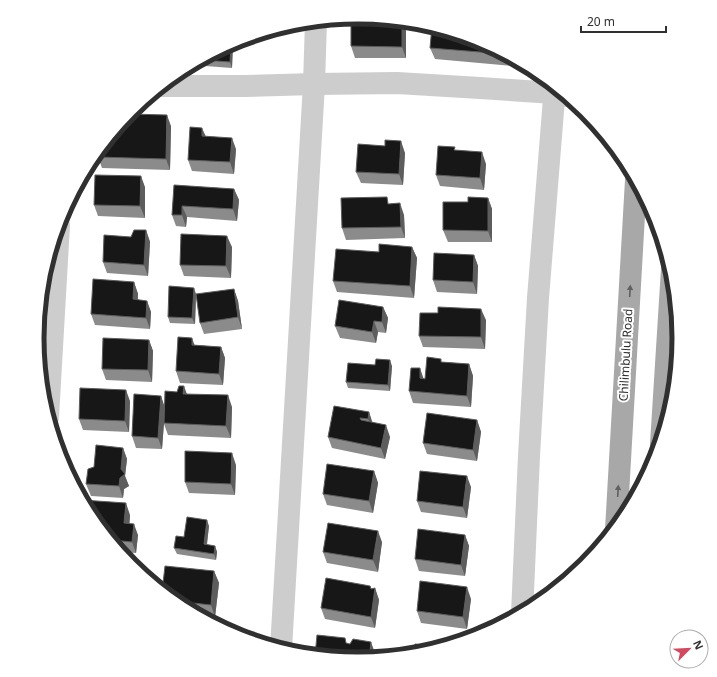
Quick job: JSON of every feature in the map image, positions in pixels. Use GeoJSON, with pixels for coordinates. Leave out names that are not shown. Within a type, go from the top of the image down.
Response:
{"type":"FeatureCollection","features":[{"type":"Feature","properties":{"kind":"main road","name":"Chilimbulu Road"},"geometry":{"type":"LineString","coordinates":[[617,518],[635,189]]}},
{"type":"Feature","properties":{"kind":"main road"},"geometry":{"type":"LineString","coordinates":[[670,378],[671,311]]}},
{"type":"Feature","properties":{"kind":"street"},"geometry":{"type":"LineString","coordinates":[[281,643],[314,84],[316,27]]}},
{"type":"Feature","properties":{"kind":"street"},"geometry":{"type":"LineString","coordinates":[[171,86],[397,83],[553,92]]}},
{"type":"Feature","properties":{"kind":"street"},"geometry":{"type":"LineString","coordinates":[[522,607],[528,464],[538,298],[559,96]]}},
{"type":"Feature","properties":{"kind":"street"},"geometry":{"type":"LineString","coordinates":[[49,395],[58,248]]}},
{"type":"Feature","properties":{"kind":"building"},"geometry":{"type":"Polygon","coordinates":[[[351,24],[402,27],[402,47],[351,46],[351,24]]]}},
{"type":"Feature","properties":{"kind":"building"},"geometry":{"type":"Polygon","coordinates":[[[431,33],[460,41],[490,53],[430,48],[431,33]]]}},
{"type":"Feature","properties":{"kind":"building"},"geometry":{"type":"Polygon","coordinates":[[[231,51],[230,62],[211,61],[231,51]]]}},
{"type":"Feature","properties":{"kind":"building"},"geometry":{"type":"Polygon","coordinates":[[[138,114],[167,115],[166,159],[102,157],[122,131],[138,114]]]}},
{"type":"Feature","properties":{"kind":"building"},"geometry":{"type":"Polygon","coordinates":[[[190,127],[202,128],[202,136],[232,138],[230,162],[188,160],[190,127]]]}},
{"type":"Feature","properties":{"kind":"building"},"geometry":{"type":"Polygon","coordinates":[[[385,140],[401,141],[399,174],[356,172],[358,144],[385,146],[385,140]]]}},
{"type":"Feature","properties":{"kind":"building"},"geometry":{"type":"Polygon","coordinates":[[[438,146],[455,147],[454,150],[482,152],[480,178],[436,175],[438,146]]]}},
{"type":"Feature","properties":{"kind":"building"},"geometry":{"type":"Polygon","coordinates":[[[95,175],[141,176],[140,206],[94,205],[95,175]]]}},
{"type":"Feature","properties":{"kind":"building"},"geometry":{"type":"Polygon","coordinates":[[[174,185],[234,189],[233,209],[182,206],[182,215],[172,215],[174,185]]]}},
{"type":"Feature","properties":{"kind":"building"},"geometry":{"type":"Polygon","coordinates":[[[387,197],[388,204],[400,203],[401,227],[342,228],[341,198],[387,197]]]}},
{"type":"Feature","properties":{"kind":"building"},"geometry":{"type":"Polygon","coordinates":[[[468,197],[488,198],[488,231],[443,230],[443,202],[468,202],[468,197]]]}},
{"type":"Feature","properties":{"kind":"building"},"geometry":{"type":"Polygon","coordinates":[[[134,230],[146,230],[144,265],[103,262],[104,235],[131,237],[134,230]]]}},
{"type":"Feature","properties":{"kind":"building"},"geometry":{"type":"Polygon","coordinates":[[[181,234],[227,236],[226,266],[180,265],[181,234]]]}},
{"type":"Feature","properties":{"kind":"building"},"geometry":{"type":"Polygon","coordinates":[[[379,244],[412,247],[410,286],[333,281],[336,249],[379,252],[379,244]]]}},
{"type":"Feature","properties":{"kind":"building"},"geometry":{"type":"Polygon","coordinates":[[[434,253],[474,255],[473,282],[433,280],[434,253]]]}},
{"type":"Feature","properties":{"kind":"building"},"geometry":{"type":"Polygon","coordinates":[[[93,279],[134,282],[133,299],[147,301],[146,318],[91,314],[93,279]]]}},
{"type":"Feature","properties":{"kind":"building"},"geometry":{"type":"Polygon","coordinates":[[[169,286],[194,288],[192,318],[168,317],[169,286]]]}},
{"type":"Feature","properties":{"kind":"building"},"geometry":{"type":"Polygon","coordinates":[[[234,289],[238,317],[200,323],[196,294],[234,289]]]}},
{"type":"Feature","properties":{"kind":"building"},"geometry":{"type":"Polygon","coordinates":[[[339,300],[383,307],[382,322],[374,321],[372,332],[335,326],[339,300]]]}},
{"type":"Feature","properties":{"kind":"building"},"geometry":{"type":"Polygon","coordinates":[[[438,307],[481,309],[481,337],[419,336],[420,313],[438,313],[438,307]]]}},
{"type":"Feature","properties":{"kind":"building"},"geometry":{"type":"Polygon","coordinates":[[[178,337],[192,338],[192,345],[221,347],[219,374],[176,371],[178,337]]]}},
{"type":"Feature","properties":{"kind":"building"},"geometry":{"type":"Polygon","coordinates":[[[103,338],[149,340],[148,370],[102,369],[103,338]]]}},
{"type":"Feature","properties":{"kind":"building"},"geometry":{"type":"Polygon","coordinates":[[[427,357],[441,359],[441,362],[469,364],[467,396],[409,391],[411,368],[420,368],[420,378],[425,379],[427,357]]]}},
{"type":"Feature","properties":{"kind":"building"},"geometry":{"type":"Polygon","coordinates":[[[376,359],[390,360],[388,385],[346,382],[348,363],[375,365],[376,359]]]}},
{"type":"Feature","properties":{"kind":"building"},"geometry":{"type":"Polygon","coordinates":[[[179,386],[184,386],[183,394],[228,395],[226,426],[164,423],[165,391],[177,392],[179,386]]]}},
{"type":"Feature","properties":{"kind":"building"},"geometry":{"type":"Polygon","coordinates":[[[80,388],[126,390],[125,421],[79,419],[80,388]]]}},
{"type":"Feature","properties":{"kind":"building"},"geometry":{"type":"Polygon","coordinates":[[[134,394],[161,396],[158,438],[132,436],[134,394]]]}},
{"type":"Feature","properties":{"kind":"building"},"geometry":{"type":"Polygon","coordinates":[[[334,406],[369,412],[368,419],[360,418],[361,420],[386,425],[381,448],[328,437],[334,406]]]}},
{"type":"Feature","properties":{"kind":"building"},"geometry":{"type":"Polygon","coordinates":[[[427,413],[477,420],[473,450],[423,443],[427,413]]]}},
{"type":"Feature","properties":{"kind":"building"},"geometry":{"type":"Polygon","coordinates":[[[96,445],[123,448],[121,469],[125,474],[120,478],[119,486],[86,484],[88,469],[94,467],[96,445]]]}},
{"type":"Feature","properties":{"kind":"building"},"geometry":{"type":"Polygon","coordinates":[[[185,451],[232,453],[231,484],[185,482],[185,451]]]}},
{"type":"Feature","properties":{"kind":"building"},"geometry":{"type":"Polygon","coordinates":[[[327,464],[374,471],[369,501],[323,494],[327,464]]]}},
{"type":"Feature","properties":{"kind":"building"},"geometry":{"type":"Polygon","coordinates":[[[420,471],[467,476],[463,507],[417,501],[420,471]]]}},
{"type":"Feature","properties":{"kind":"building"},"geometry":{"type":"Polygon","coordinates":[[[89,500],[126,503],[124,523],[134,524],[132,542],[118,541],[89,500]]]}},
{"type":"Feature","properties":{"kind":"building"},"geometry":{"type":"Polygon","coordinates":[[[187,517],[207,520],[204,544],[215,546],[214,554],[174,548],[176,536],[184,537],[187,517]]]}},
{"type":"Feature","properties":{"kind":"building"},"geometry":{"type":"Polygon","coordinates":[[[328,523],[378,531],[373,560],[323,552],[328,523]]]}},
{"type":"Feature","properties":{"kind":"building"},"geometry":{"type":"Polygon","coordinates":[[[418,529],[465,535],[461,565],[415,559],[418,529]]]}},
{"type":"Feature","properties":{"kind":"building"},"geometry":{"type":"Polygon","coordinates":[[[165,566],[214,571],[211,605],[188,602],[163,585],[165,566]]]}},
{"type":"Feature","properties":{"kind":"building"},"geometry":{"type":"Polygon","coordinates":[[[326,578],[370,586],[371,589],[375,588],[371,617],[321,608],[326,578]]]}},
{"type":"Feature","properties":{"kind":"building"},"geometry":{"type":"Polygon","coordinates":[[[420,581],[467,587],[463,617],[417,611],[420,581]]]}},
{"type":"Feature","properties":{"kind":"building"},"geometry":{"type":"Polygon","coordinates":[[[317,635],[345,638],[346,643],[350,644],[353,639],[371,642],[370,652],[316,650],[317,635]]]}},
{"type":"Feature","properties":{"kind":"building"},"geometry":{"type":"Polygon","coordinates":[[[415,644],[427,645],[420,647],[415,648],[415,644]]]}}]}
